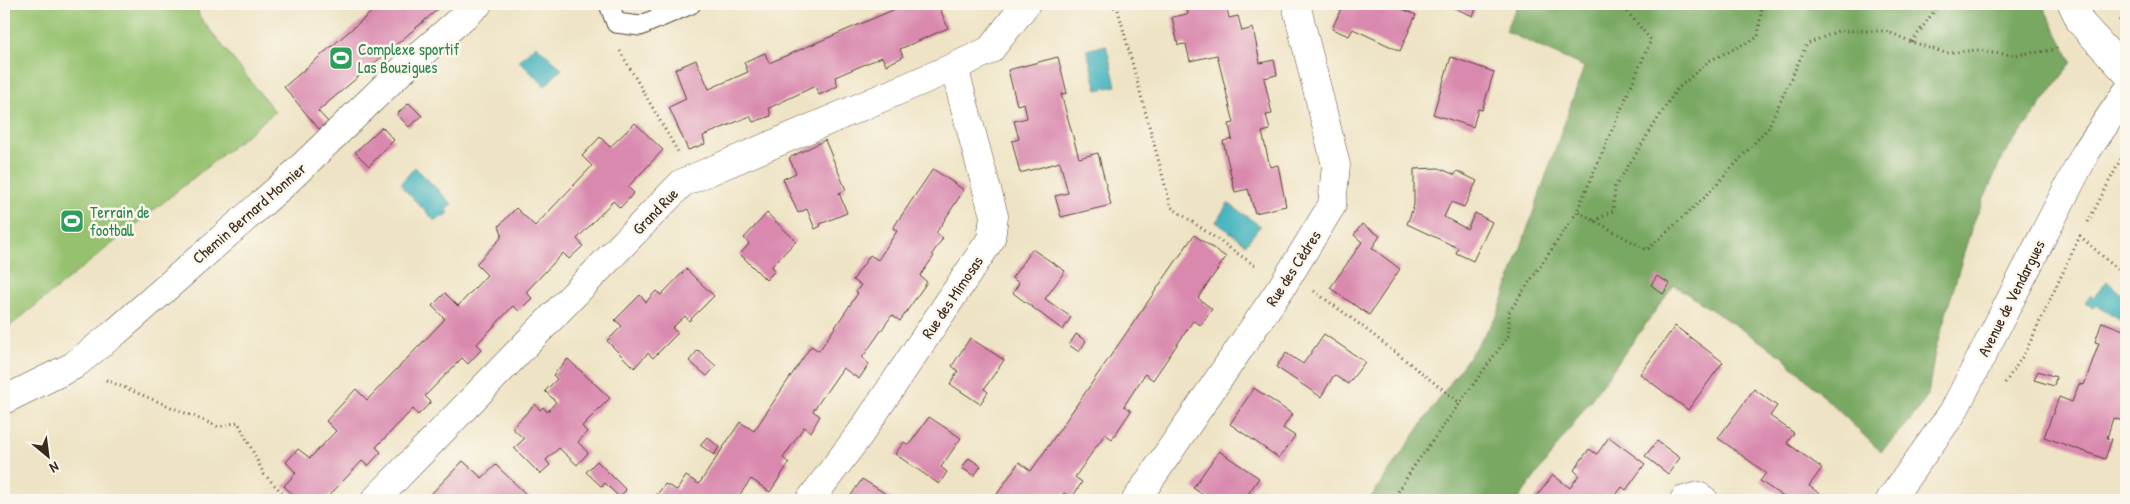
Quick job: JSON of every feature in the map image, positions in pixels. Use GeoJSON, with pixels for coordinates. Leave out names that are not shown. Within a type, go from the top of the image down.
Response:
{"type":"FeatureCollection","features":[{"type":"Feature","properties":{"kind":"street","name":"Chemin Bernard Monnier"},"geometry":{"type":"LineString","coordinates":[[4,400],[73,366],[117,330],[285,183],[398,74],[478,4]]}},
{"type":"Feature","properties":{"kind":"street","name":"Grand Rue"},"geometry":{"type":"LineString","coordinates":[[375,500],[682,183],[990,50],[1026,4]]}},
{"type":"Feature","properties":{"kind":"street","name":"Rue des Cèdres"},"geometry":{"type":"LineString","coordinates":[[1136,500],[1286,279],[1332,205],[1336,165],[1296,4]]}},
{"type":"Feature","properties":{"kind":"street"},"geometry":{"type":"LineString","coordinates":[[2072,4],[2081,23],[2088,32],[2126,72]]}},
{"type":"Feature","properties":{"kind":"street","name":"Rue des Mimosas"},"geometry":{"type":"LineString","coordinates":[[810,500],[860,434],[991,239],[994,216],[954,67]]}},
{"type":"Feature","properties":{"kind":"street","name":"Avenue de Vendargues"},"geometry":{"type":"LineString","coordinates":[[1890,500],[1953,412],[2086,152],[2126,93]]}},
{"type":"Feature","properties":{"kind":"street"},"geometry":{"type":"LineString","coordinates":[[1684,500],[1698,496],[1704,500]]}},
{"type":"Feature","properties":{"kind":"lane"},"geometry":{"type":"LineString","coordinates":[[609,4],[616,23],[640,26],[691,4]]}},
{"type":"Feature","properties":{"kind":"path"},"geometry":{"type":"LineString","coordinates":[[1110,4],[1118,10],[1171,207],[1354,320],[1460,403]]}},
{"type":"Feature","properties":{"kind":"path"},"geometry":{"type":"LineString","coordinates":[[1393,500],[1412,469],[1509,335],[1508,312],[1577,211],[1651,40],[1621,4]]}},
{"type":"Feature","properties":{"kind":"path"},"geometry":{"type":"LineString","coordinates":[[1594,221],[1612,211],[1615,186],[1676,90],[1709,61],[1758,37],[1762,4]]}},
{"type":"Feature","properties":{"kind":"path"},"geometry":{"type":"LineString","coordinates":[[1912,42],[1939,4]]}},
{"type":"Feature","properties":{"kind":"path"},"geometry":{"type":"LineString","coordinates":[[616,23],[620,51],[693,178]]}},
{"type":"Feature","properties":{"kind":"path"},"geometry":{"type":"LineString","coordinates":[[1577,211],[1647,250],[1704,197],[1768,128],[1807,44],[1838,31],[1886,31],[1945,53],[1979,50],[2015,55],[2053,50],[2088,32]]}},
{"type":"Feature","properties":{"kind":"path"},"geometry":{"type":"LineString","coordinates":[[2004,385],[2025,353],[2080,236],[2126,150]]}},
{"type":"Feature","properties":{"kind":"path"},"geometry":{"type":"LineString","coordinates":[[2080,236],[2126,277]]}},
{"type":"Feature","properties":{"kind":"path"},"geometry":{"type":"LineString","coordinates":[[73,366],[219,427],[238,422],[264,474],[289,500]]}},
{"type":"Feature","properties":{"kind":"green space","name":"Terrain de football"},"geometry":{"type":"Polygon","coordinates":[[[4,4],[197,4],[199,16],[275,112],[4,331],[4,4]]]}},
{"type":"Feature","properties":{"kind":"green space"},"geometry":{"type":"Polygon","coordinates":[[[1518,4],[2042,4],[2072,62],[2002,158],[1972,226],[1935,351],[1928,395],[1909,422],[1881,452],[1782,356],[1674,285],[1518,500],[1369,500],[1497,316],[1584,67],[1505,31],[1518,4]]]}},
{"type":"Feature","properties":{"kind":"water"},"geometry":{"type":"Polygon","coordinates":[[[536,45],[562,69],[545,86],[519,61],[536,45]]]}},
{"type":"Feature","properties":{"kind":"water"},"geometry":{"type":"Polygon","coordinates":[[[1106,45],[1116,86],[1097,90],[1087,50],[1106,45]]]}},
{"type":"Feature","properties":{"kind":"water"},"geometry":{"type":"Polygon","coordinates":[[[415,167],[452,204],[446,209],[449,212],[444,218],[442,216],[435,221],[403,188],[401,183],[415,167]]]}},
{"type":"Feature","properties":{"kind":"water"},"geometry":{"type":"Polygon","coordinates":[[[1228,203],[1260,226],[1246,244],[1216,222],[1228,203]]]}},
{"type":"Feature","properties":{"kind":"water"},"geometry":{"type":"Polygon","coordinates":[[[2107,281],[2126,299],[2126,316],[2122,321],[2096,305],[2093,308],[2085,302],[2090,295],[2094,297],[2107,281]]]}},
{"type":"Feature","properties":{"kind":"building"},"geometry":{"type":"Polygon","coordinates":[[[381,4],[444,4],[318,111],[328,122],[319,129],[284,87],[381,4]]]}},
{"type":"Feature","properties":{"kind":"building"},"geometry":{"type":"Polygon","coordinates":[[[907,4],[938,4],[948,28],[900,49],[903,57],[886,65],[882,57],[835,77],[838,86],[819,95],[815,86],[769,108],[771,116],[753,122],[750,116],[703,136],[705,144],[688,150],[669,107],[686,99],[675,69],[696,60],[709,89],[748,72],[744,62],[765,53],[769,63],[907,4]]]}},
{"type":"Feature","properties":{"kind":"building"},"geometry":{"type":"Polygon","coordinates":[[[1186,4],[1226,4],[1229,18],[1238,16],[1242,31],[1253,28],[1260,63],[1274,60],[1277,75],[1264,78],[1272,114],[1266,115],[1270,130],[1262,132],[1270,167],[1278,165],[1286,206],[1255,213],[1248,189],[1235,192],[1223,141],[1232,139],[1229,124],[1234,123],[1217,55],[1190,61],[1186,44],[1178,45],[1172,17],[1188,14],[1186,4]]]}},
{"type":"Feature","properties":{"kind":"building"},"geometry":{"type":"Polygon","coordinates":[[[1343,4],[1391,4],[1416,15],[1400,51],[1353,29],[1349,36],[1332,29],[1343,4]]]}},
{"type":"Feature","properties":{"kind":"building"},"geometry":{"type":"Polygon","coordinates":[[[1445,4],[1471,4],[1477,7],[1473,16],[1445,4]]]}},
{"type":"Feature","properties":{"kind":"building"},"geometry":{"type":"Polygon","coordinates":[[[1058,57],[1067,93],[1061,94],[1079,158],[1098,153],[1111,205],[1061,217],[1055,196],[1068,193],[1060,162],[1020,173],[1012,141],[1019,139],[1014,121],[1027,118],[1024,103],[1017,105],[1008,70],[1058,57]]]}},
{"type":"Feature","properties":{"kind":"building"},"geometry":{"type":"Polygon","coordinates":[[[1451,57],[1494,72],[1482,110],[1478,109],[1473,127],[1433,114],[1451,57]]]}},
{"type":"Feature","properties":{"kind":"building"},"geometry":{"type":"Polygon","coordinates":[[[409,103],[422,116],[409,127],[397,114],[409,103]]]}},
{"type":"Feature","properties":{"kind":"building"},"geometry":{"type":"Polygon","coordinates":[[[635,123],[663,150],[628,187],[634,193],[620,208],[613,201],[577,239],[583,246],[569,259],[563,253],[526,292],[532,298],[519,311],[513,306],[477,344],[482,349],[468,364],[462,358],[425,396],[431,402],[418,415],[413,409],[376,447],[381,452],[368,466],[362,461],[326,499],[328,500],[299,500],[284,486],[296,473],[286,462],[298,449],[310,458],[336,431],[326,421],[356,389],[367,400],[445,319],[432,306],[445,293],[458,306],[487,275],[476,264],[500,239],[502,234],[499,226],[516,208],[535,226],[592,166],[582,156],[600,137],[610,147],[635,123]]]}},
{"type":"Feature","properties":{"kind":"building"},"geometry":{"type":"Polygon","coordinates":[[[382,127],[394,140],[369,166],[355,152],[382,127]]]}},
{"type":"Feature","properties":{"kind":"building"},"geometry":{"type":"Polygon","coordinates":[[[825,140],[846,190],[839,193],[847,213],[820,224],[821,226],[815,229],[807,209],[798,213],[783,179],[796,173],[789,158],[825,140]]]}},
{"type":"Feature","properties":{"kind":"building"},"geometry":{"type":"Polygon","coordinates":[[[1439,168],[1455,175],[1457,171],[1477,181],[1464,207],[1451,202],[1444,217],[1467,229],[1475,213],[1492,222],[1473,261],[1456,253],[1458,248],[1407,224],[1414,205],[1414,169],[1439,168]]]}},
{"type":"Feature","properties":{"kind":"building"},"geometry":{"type":"Polygon","coordinates":[[[933,169],[964,190],[936,233],[943,238],[932,254],[934,256],[920,276],[927,282],[900,321],[892,315],[862,358],[869,364],[859,379],[843,368],[813,411],[820,416],[811,432],[804,427],[783,458],[789,463],[770,492],[751,479],[736,500],[653,500],[665,484],[677,490],[686,476],[699,484],[740,422],[754,431],[811,346],[819,351],[858,293],[856,292],[861,285],[853,280],[870,255],[878,260],[897,231],[893,228],[933,169]]]}},
{"type":"Feature","properties":{"kind":"building"},"geometry":{"type":"Polygon","coordinates":[[[767,213],[796,241],[772,266],[775,271],[766,280],[740,254],[749,244],[744,238],[767,213]]]}},
{"type":"Feature","properties":{"kind":"building"},"geometry":{"type":"Polygon","coordinates":[[[1362,224],[1380,236],[1372,248],[1400,269],[1369,315],[1330,288],[1362,242],[1354,235],[1362,224]]]}},
{"type":"Feature","properties":{"kind":"building"},"geometry":{"type":"Polygon","coordinates":[[[1194,235],[1226,257],[1198,298],[1212,309],[1201,325],[1193,321],[1153,380],[1145,374],[1124,406],[1131,411],[1112,439],[1105,434],[1075,477],[1082,482],[1072,498],[1064,493],[1059,500],[1054,497],[1052,500],[993,500],[1019,462],[1031,471],[1194,235]]]}},
{"type":"Feature","properties":{"kind":"building"},"geometry":{"type":"Polygon","coordinates":[[[1032,249],[1065,271],[1045,299],[1071,317],[1063,330],[1013,293],[1019,283],[1012,278],[1032,249]]]}},
{"type":"Feature","properties":{"kind":"building"},"geometry":{"type":"Polygon","coordinates":[[[686,269],[714,296],[689,321],[685,316],[672,328],[678,333],[653,358],[648,353],[634,368],[607,341],[622,326],[615,320],[640,295],[646,302],[656,291],[661,295],[686,269]]]}},
{"type":"Feature","properties":{"kind":"building"},"geometry":{"type":"Polygon","coordinates":[[[1657,276],[1670,284],[1663,294],[1651,285],[1657,276]]]}},
{"type":"Feature","properties":{"kind":"building"},"geometry":{"type":"Polygon","coordinates":[[[2102,322],[2126,331],[2126,422],[2113,418],[2107,438],[2112,439],[2105,459],[2044,437],[2059,397],[2072,402],[2079,384],[2084,385],[2099,343],[2095,342],[2102,322]]]}},
{"type":"Feature","properties":{"kind":"building"},"geometry":{"type":"Polygon","coordinates":[[[1675,326],[1723,362],[1688,410],[1640,374],[1675,326]]]}},
{"type":"Feature","properties":{"kind":"building"},"geometry":{"type":"Polygon","coordinates":[[[1076,334],[1086,341],[1079,352],[1069,345],[1076,334]]]}},
{"type":"Feature","properties":{"kind":"building"},"geometry":{"type":"Polygon","coordinates":[[[1324,334],[1365,362],[1348,384],[1334,375],[1321,397],[1276,367],[1286,353],[1303,364],[1324,334]]]}},
{"type":"Feature","properties":{"kind":"building"},"geometry":{"type":"Polygon","coordinates":[[[970,338],[1004,360],[984,389],[988,392],[980,404],[950,384],[958,371],[952,366],[970,338]]]}},
{"type":"Feature","properties":{"kind":"building"},"geometry":{"type":"Polygon","coordinates":[[[698,350],[716,366],[707,376],[689,361],[698,350]]]}},
{"type":"Feature","properties":{"kind":"building"},"geometry":{"type":"Polygon","coordinates":[[[568,359],[610,398],[582,426],[587,432],[578,442],[588,453],[577,465],[559,448],[546,460],[550,465],[540,474],[514,448],[524,439],[512,428],[535,404],[540,410],[543,407],[547,412],[556,402],[545,391],[557,379],[553,375],[568,359]]]}},
{"type":"Feature","properties":{"kind":"building"},"geometry":{"type":"Polygon","coordinates":[[[2038,371],[2056,377],[2054,386],[2034,380],[2038,371]]]}},
{"type":"Feature","properties":{"kind":"building"},"geometry":{"type":"Polygon","coordinates":[[[1254,388],[1292,414],[1283,428],[1295,436],[1279,458],[1230,424],[1254,388]]]}},
{"type":"Feature","properties":{"kind":"building"},"geometry":{"type":"Polygon","coordinates":[[[1754,389],[1777,406],[1770,416],[1794,433],[1787,443],[1822,468],[1809,486],[1822,495],[1818,500],[1788,500],[1760,481],[1766,473],[1718,438],[1754,389]]]}},
{"type":"Feature","properties":{"kind":"building"},"geometry":{"type":"Polygon","coordinates":[[[929,417],[961,438],[941,467],[947,472],[939,484],[895,454],[904,442],[909,445],[929,417]]]}},
{"type":"Feature","properties":{"kind":"building"},"geometry":{"type":"Polygon","coordinates":[[[707,437],[719,447],[714,455],[700,445],[707,437]]]}},
{"type":"Feature","properties":{"kind":"building"},"geometry":{"type":"Polygon","coordinates":[[[1609,437],[1645,464],[1626,490],[1622,487],[1612,500],[1534,500],[1553,475],[1570,488],[1579,475],[1574,470],[1589,449],[1597,454],[1609,437]]]}},
{"type":"Feature","properties":{"kind":"building"},"geometry":{"type":"Polygon","coordinates":[[[1657,441],[1680,458],[1668,474],[1645,456],[1657,441]]]}},
{"type":"Feature","properties":{"kind":"building"},"geometry":{"type":"Polygon","coordinates":[[[1219,451],[1259,478],[1244,500],[1211,500],[1193,488],[1219,451]]]}},
{"type":"Feature","properties":{"kind":"building"},"geometry":{"type":"Polygon","coordinates":[[[969,458],[981,466],[974,476],[962,468],[969,458]]]}},
{"type":"Feature","properties":{"kind":"building"},"geometry":{"type":"Polygon","coordinates":[[[463,461],[482,478],[496,465],[532,500],[433,500],[429,496],[463,461]]]}},
{"type":"Feature","properties":{"kind":"building"},"geometry":{"type":"Polygon","coordinates":[[[597,461],[626,490],[619,497],[605,483],[602,487],[586,472],[597,461]]]}},
{"type":"Feature","properties":{"kind":"building"},"geometry":{"type":"Polygon","coordinates":[[[862,479],[875,487],[895,500],[848,500],[862,479]]]}},
{"type":"Feature","properties":{"kind":"place","name":"Complexe sportif Las Bouzigues"},"geometry":{"type":"Point","coordinates":[341,58]}},
{"type":"Feature","properties":{"kind":"place","name":"Terrain de football"},"geometry":{"type":"Point","coordinates":[72,221]}}]}
